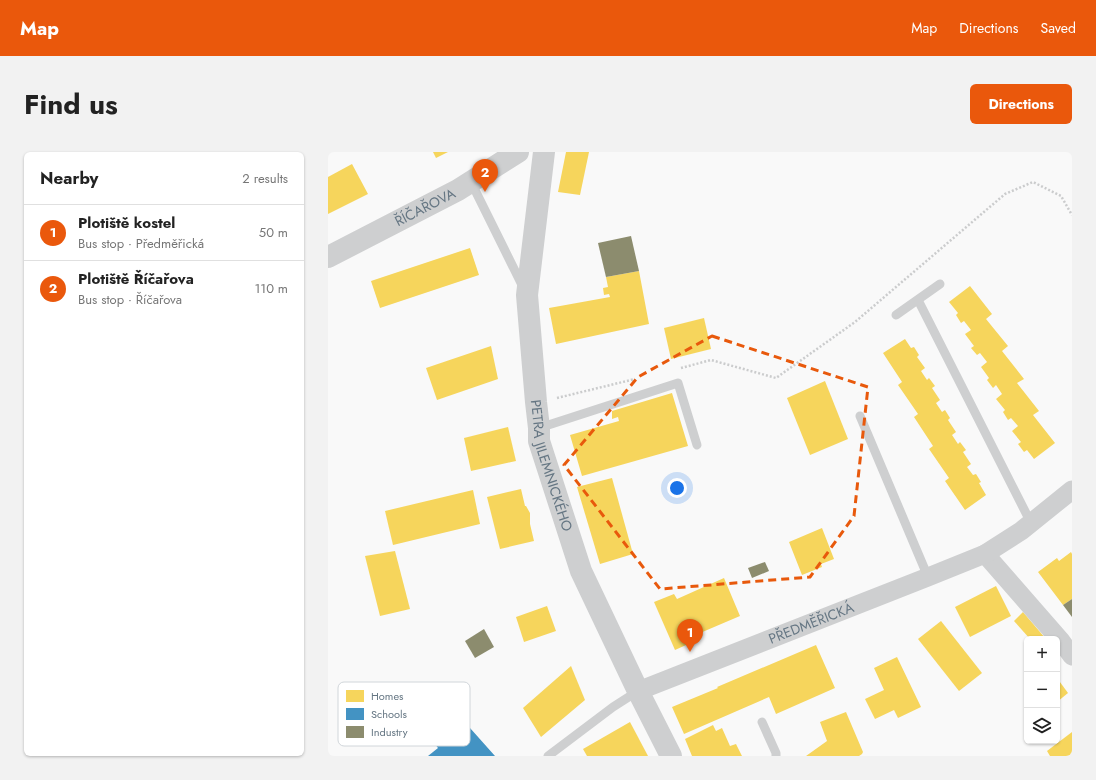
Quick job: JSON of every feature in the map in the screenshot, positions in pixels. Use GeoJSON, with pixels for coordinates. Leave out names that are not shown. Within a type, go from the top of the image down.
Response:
{"type":"FeatureCollection","features":[{"type":"Feature","properties":{"kind":"street","name":"ŘÍČAŘOVA"},"geometry":{"type":"LineString","coordinates":[[328,256],[458,190],[518,152]]}},
{"type":"Feature","properties":{"kind":"street","name":"PETRA JILEMNICKÉHO"},"geometry":{"type":"LineString","coordinates":[[544,152],[527,295],[539,441],[581,571],[638,691],[671,756]]}},
{"type":"Feature","properties":{"kind":"street","name":"PŘEDMĚŘICKÁ"},"geometry":{"type":"LineString","coordinates":[[638,691],[985,554],[1021,531],[1072,490]]}},
{"type":"Feature","properties":{"kind":"street"},"geometry":{"type":"LineString","coordinates":[[985,554],[1061,641],[1072,656]]}},
{"type":"Feature","properties":{"kind":"lane"},"geometry":{"type":"LineString","coordinates":[[470,182],[527,295]]}},
{"type":"Feature","properties":{"kind":"lane"},"geometry":{"type":"LineString","coordinates":[[896,315],[940,284]]}},
{"type":"Feature","properties":{"kind":"lane"},"geometry":{"type":"LineString","coordinates":[[918,300],[1031,523]]}},
{"type":"Feature","properties":{"kind":"lane"},"geometry":{"type":"LineString","coordinates":[[539,428],[678,383],[698,445]]}},
{"type":"Feature","properties":{"kind":"lane"},"geometry":{"type":"LineString","coordinates":[[860,416],[928,577]]}},
{"type":"Feature","properties":{"kind":"lane"},"geometry":{"type":"LineString","coordinates":[[548,756],[613,707],[638,691]]}},
{"type":"Feature","properties":{"kind":"lane"},"geometry":{"type":"LineString","coordinates":[[762,722],[776,756]]}},
{"type":"Feature","properties":{"kind":"path"},"geometry":{"type":"LineString","coordinates":[[681,368],[711,360],[776,378],[855,322],[1005,194],[1034,182],[1061,196],[1072,214]]}},
{"type":"Feature","properties":{"kind":"path"},"geometry":{"type":"LineString","coordinates":[[536,402],[635,379]]}},
{"type":"Feature","properties":{"kind":"highlighted area"},"geometry":{"type":"Polygon","coordinates":[[[712,336],[868,387],[854,516],[810,577],[660,589],[564,465],[638,377],[712,336]]]}},
{"type":"Feature","properties":{"kind":"building: Homes"},"geometry":{"type":"Polygon","coordinates":[[[433,152],[448,152],[436,158],[433,152]]]}},
{"type":"Feature","properties":{"kind":"building: Homes"},"geometry":{"type":"Polygon","coordinates":[[[566,152],[589,152],[580,195],[558,192],[566,152]]]}},
{"type":"Feature","properties":{"kind":"building: Homes"},"geometry":{"type":"Polygon","coordinates":[[[352,164],[368,194],[328,214],[328,177],[352,164]]]}},
{"type":"Feature","properties":{"kind":"building: Homes"},"geometry":{"type":"Polygon","coordinates":[[[470,248],[479,275],[380,308],[371,281],[470,248]]]}},
{"type":"Feature","properties":{"kind":"building: Homes"},"geometry":{"type":"Polygon","coordinates":[[[639,271],[649,324],[556,344],[549,308],[610,297],[609,294],[604,295],[603,288],[608,287],[606,277],[639,271]]]}},
{"type":"Feature","properties":{"kind":"building: Homes"},"geometry":{"type":"Polygon","coordinates":[[[970,286],[992,314],[986,319],[1008,346],[1002,351],[1024,379],[1017,383],[1039,411],[1033,415],[1055,443],[1034,459],[1027,450],[1024,452],[1018,444],[1021,442],[1012,431],[1018,426],[1011,418],[1008,420],[1003,412],[1005,410],[996,399],[1002,394],[996,385],[993,388],[987,380],[989,378],[981,367],[987,362],[980,353],[977,355],[971,348],[974,346],[965,334],[971,330],[964,321],[961,323],[956,315],[958,313],[949,302],[970,286]]]}},
{"type":"Feature","properties":{"kind":"building: Homes"},"geometry":{"type":"Polygon","coordinates":[[[704,318],[711,349],[671,359],[664,328],[704,318]]]}},
{"type":"Feature","properties":{"kind":"building: Homes"},"geometry":{"type":"Polygon","coordinates":[[[905,339],[911,348],[914,347],[919,355],[917,357],[925,368],[921,371],[927,380],[929,378],[935,386],[932,388],[940,400],[936,403],[942,412],[945,410],[950,418],[948,420],[956,432],[952,435],[958,444],[960,442],[966,450],[963,452],[971,464],[967,467],[973,475],[976,474],[986,495],[965,510],[945,481],[949,478],[929,449],[933,446],[914,417],[918,414],[898,385],[902,382],[883,353],[905,339]]]}},
{"type":"Feature","properties":{"kind":"building: Homes"},"geometry":{"type":"Polygon","coordinates":[[[491,346],[498,379],[437,400],[426,368],[491,346]]]}},
{"type":"Feature","properties":{"kind":"building: Homes"},"geometry":{"type":"Polygon","coordinates":[[[825,381],[848,439],[810,455],[787,398],[825,381]]]}},
{"type":"Feature","properties":{"kind":"building: Homes"},"geometry":{"type":"Polygon","coordinates":[[[672,393],[688,446],[582,476],[570,435],[619,421],[618,417],[612,419],[612,411],[672,393]]]}},
{"type":"Feature","properties":{"kind":"building: Homes"},"geometry":{"type":"Polygon","coordinates":[[[508,427],[516,461],[471,471],[464,438],[508,427]]]}},
{"type":"Feature","properties":{"kind":"building: Homes"},"geometry":{"type":"Polygon","coordinates":[[[612,478],[633,554],[600,564],[577,487],[612,478]]]}},
{"type":"Feature","properties":{"kind":"building: Homes"},"geometry":{"type":"Polygon","coordinates":[[[521,489],[525,506],[530,513],[530,524],[534,541],[500,549],[487,497],[521,489]]]}},
{"type":"Feature","properties":{"kind":"building: Homes"},"geometry":{"type":"Polygon","coordinates":[[[473,490],[480,524],[393,545],[385,511],[473,490]]]}},
{"type":"Feature","properties":{"kind":"building: Homes"},"geometry":{"type":"Polygon","coordinates":[[[822,528],[834,559],[821,564],[822,567],[802,575],[789,542],[822,528]]]}},
{"type":"Feature","properties":{"kind":"building: Homes"},"geometry":{"type":"Polygon","coordinates":[[[395,551],[410,609],[380,616],[365,556],[395,551]]]}},
{"type":"Feature","properties":{"kind":"building: Homes"},"geometry":{"type":"Polygon","coordinates":[[[1071,552],[1072,599],[1063,605],[1038,572],[1057,558],[1059,561],[1071,552]]]}},
{"type":"Feature","properties":{"kind":"building: Homes"},"geometry":{"type":"Polygon","coordinates":[[[724,578],[740,616],[693,636],[695,641],[675,650],[654,602],[674,594],[677,599],[724,578]]]}},
{"type":"Feature","properties":{"kind":"building: Homes"},"geometry":{"type":"Polygon","coordinates":[[[996,586],[1011,616],[970,637],[955,607],[996,586]]]}},
{"type":"Feature","properties":{"kind":"building: Homes"},"geometry":{"type":"Polygon","coordinates":[[[547,606],[556,631],[524,642],[516,617],[547,606]]]}},
{"type":"Feature","properties":{"kind":"building: Homes"},"geometry":{"type":"Polygon","coordinates":[[[1023,612],[1043,636],[1027,636],[1014,621],[1023,612]]]}},
{"type":"Feature","properties":{"kind":"building: Homes"},"geometry":{"type":"Polygon","coordinates":[[[941,621],[982,673],[959,691],[918,639],[941,621]]]}},
{"type":"Feature","properties":{"kind":"building: Homes"},"geometry":{"type":"Polygon","coordinates":[[[816,645],[835,688],[776,714],[769,697],[684,734],[672,707],[816,645]]]}},
{"type":"Feature","properties":{"kind":"building: Homes"},"geometry":{"type":"Polygon","coordinates":[[[897,657],[921,707],[898,718],[894,710],[875,719],[865,699],[884,690],[874,668],[897,657]]]}},
{"type":"Feature","properties":{"kind":"building: Homes"},"geometry":{"type":"Polygon","coordinates":[[[571,666],[585,700],[541,737],[523,708],[571,666]]]}},
{"type":"Feature","properties":{"kind":"building: Homes"},"geometry":{"type":"Polygon","coordinates":[[[1060,682],[1068,693],[1060,700],[1060,682]]]}},
{"type":"Feature","properties":{"kind":"building: Homes"},"geometry":{"type":"Polygon","coordinates":[[[846,712],[863,752],[862,754],[859,756],[806,756],[827,741],[820,722],[846,712]]]}},
{"type":"Feature","properties":{"kind":"building: Homes"},"geometry":{"type":"Polygon","coordinates":[[[630,722],[648,756],[587,756],[583,749],[630,722]]]}},
{"type":"Feature","properties":{"kind":"building: Homes"},"geometry":{"type":"Polygon","coordinates":[[[713,725],[716,731],[722,728],[730,746],[736,744],[742,756],[692,756],[685,739],[713,725]]]}},
{"type":"Feature","properties":{"kind":"building: Homes"},"geometry":{"type":"Polygon","coordinates":[[[1072,732],[1072,756],[1050,756],[1047,751],[1056,744],[1060,744],[1060,741],[1072,732]]]}},
{"type":"Feature","properties":{"kind":"building: Schools"},"geometry":{"type":"Polygon","coordinates":[[[470,728],[495,756],[428,756],[438,748],[436,746],[470,746],[470,728]]]}},
{"type":"Feature","properties":{"kind":"building: Industry"},"geometry":{"type":"Polygon","coordinates":[[[631,236],[639,271],[606,277],[598,243],[631,236]]]}},
{"type":"Feature","properties":{"kind":"building: Industry"},"geometry":{"type":"Polygon","coordinates":[[[765,562],[769,571],[752,578],[748,568],[765,562]]]}},
{"type":"Feature","properties":{"kind":"building: Industry"},"geometry":{"type":"Polygon","coordinates":[[[1072,599],[1072,617],[1063,605],[1072,599]]]}},
{"type":"Feature","properties":{"kind":"building: Industry"},"geometry":{"type":"Polygon","coordinates":[[[484,629],[494,647],[475,658],[465,641],[484,629]]]}},
{"type":"Feature","properties":{"kind":"place","name":"Plotiště Říčařova"},"geometry":{"type":"Point","coordinates":[485,192]}},
{"type":"Feature","properties":{"kind":"place","name":"Plotiště kostel"},"geometry":{"type":"Point","coordinates":[690,652]}}]}
